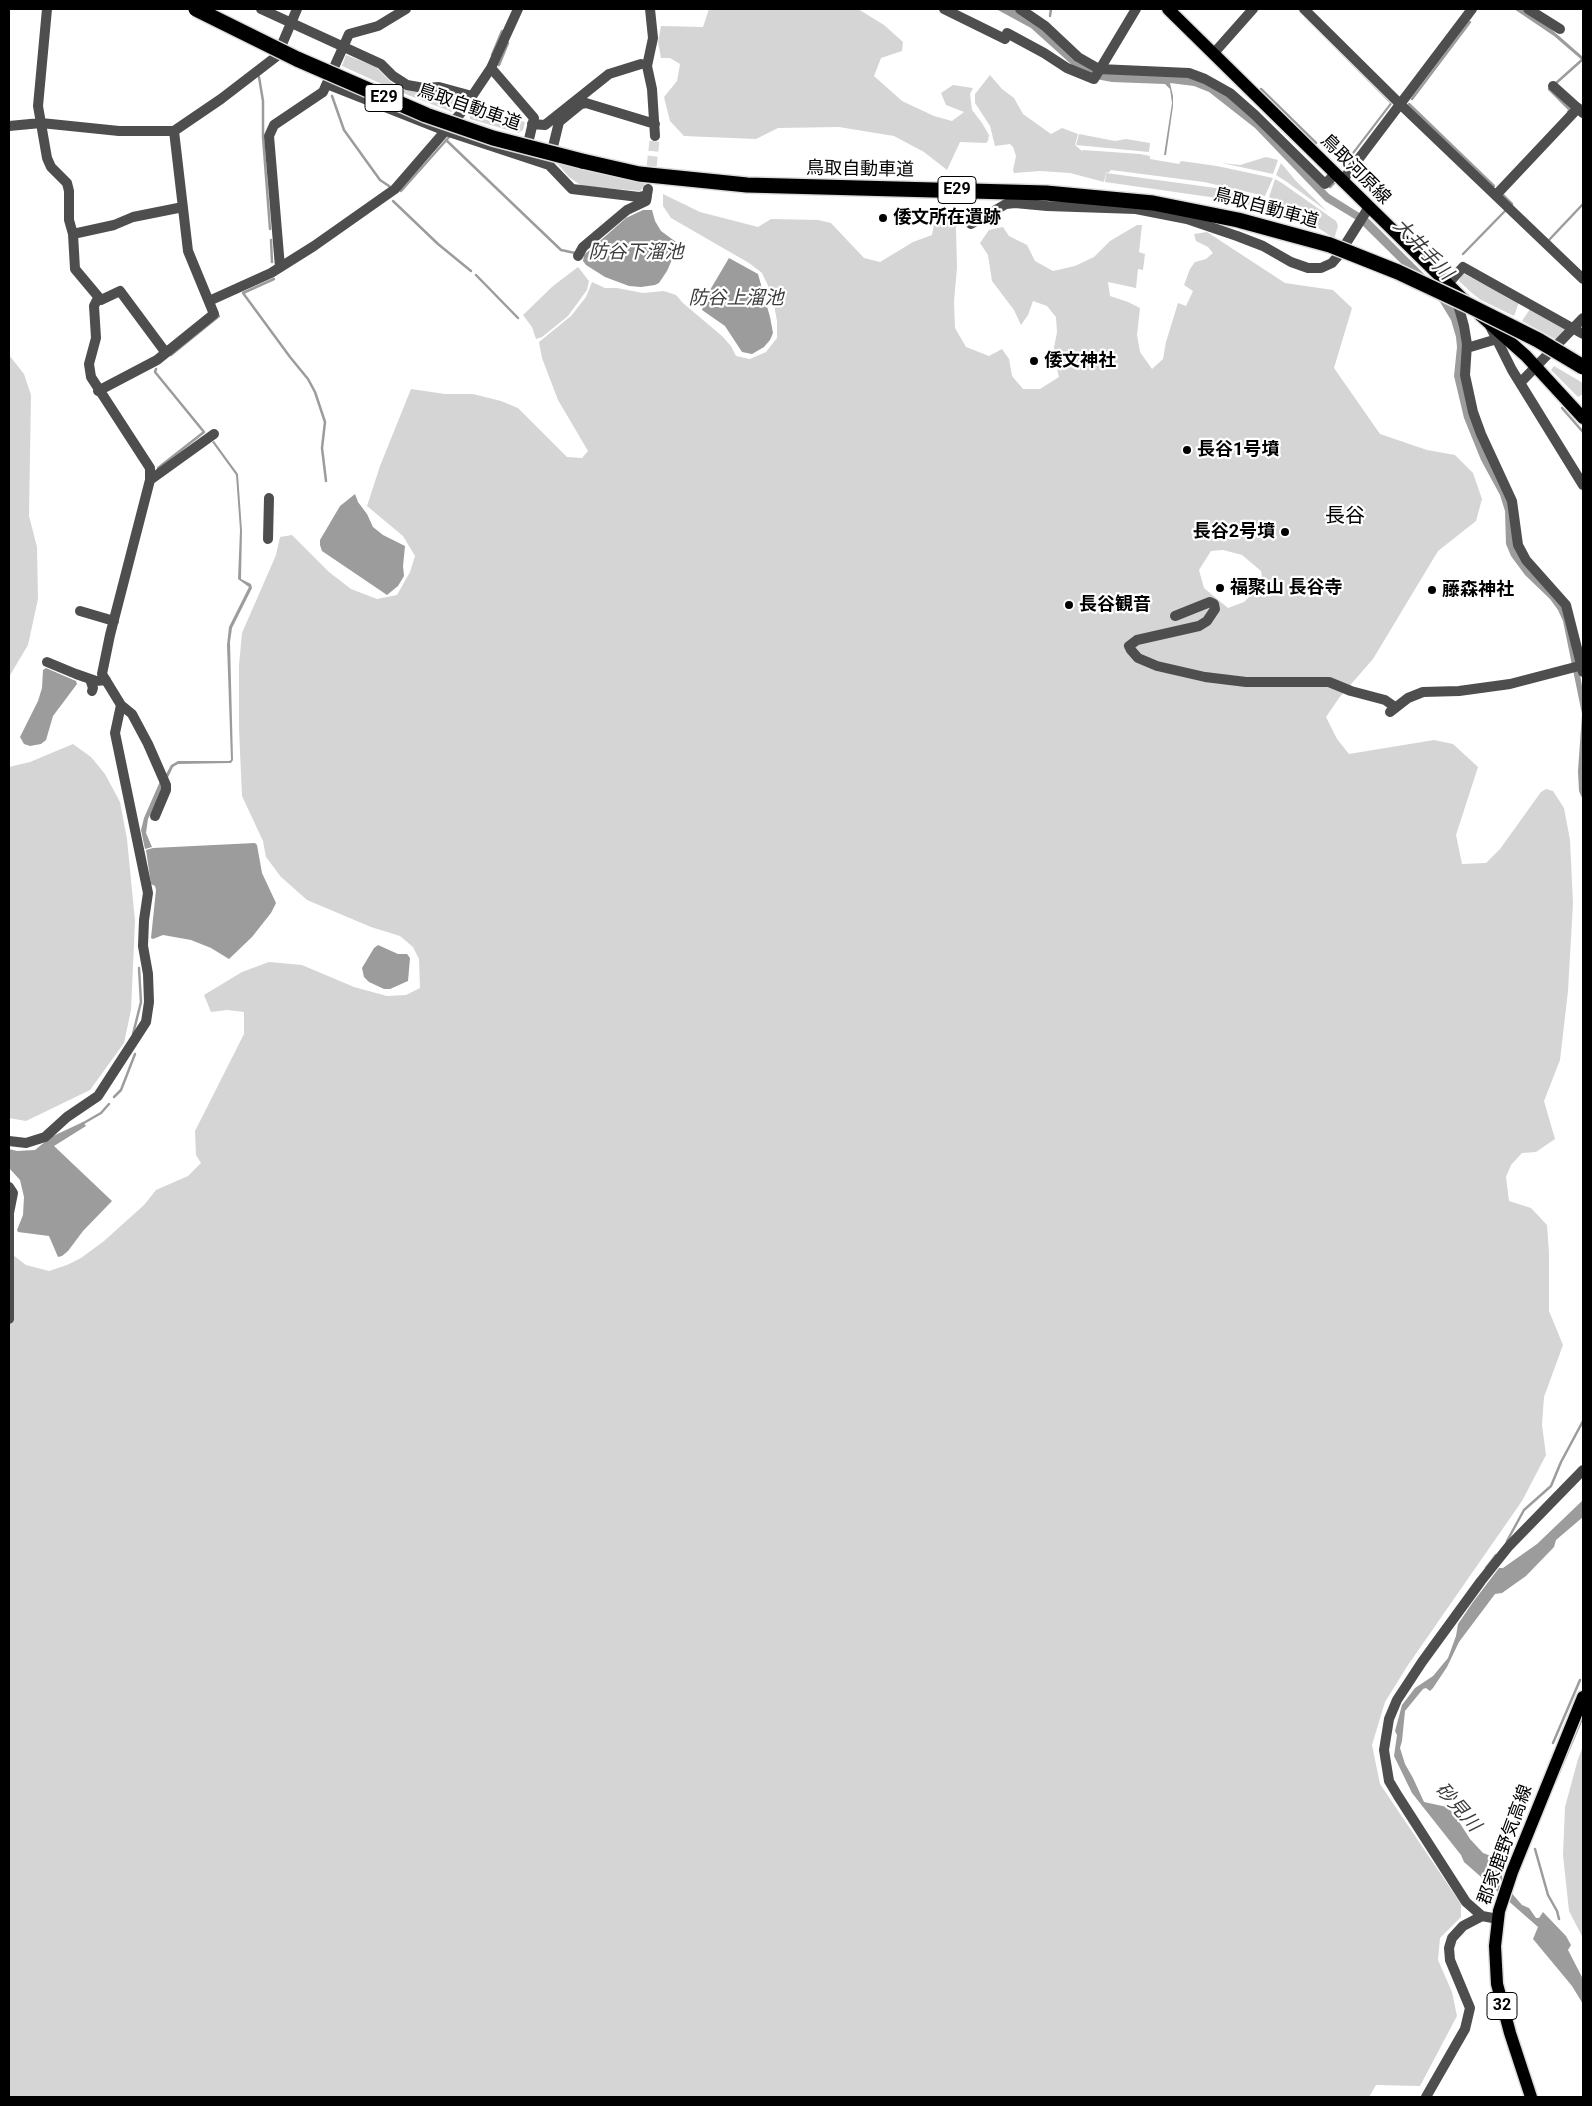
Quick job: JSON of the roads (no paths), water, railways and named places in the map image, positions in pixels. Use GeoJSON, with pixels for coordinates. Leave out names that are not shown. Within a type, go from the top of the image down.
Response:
{"type":"FeatureCollection","features":[{"type":"Feature","properties":{"kind":"highway","name":"鳥取自動車道"},"geometry":{"type":"LineString","coordinates":[[196,9],[306,63],[426,114],[493,138],[582,158],[640,168],[818,182],[977,183],[1048,186],[1155,197],[1239,214],[1401,266],[1540,335],[1583,360]]}},
{"type":"Feature","properties":{"kind":"highway","name":"鳥取自動車道"},"geometry":{"type":"LineString","coordinates":[[207,9],[374,88],[428,110],[494,133],[582,158]]}},
{"type":"Feature","properties":{"kind":"highway","name":"鳥取自動車道"},"geometry":{"type":"LineString","coordinates":[[1330,243],[1464,303],[1538,340],[1583,367]]}},
{"type":"Feature","properties":{"kind":"main road","name":"鳥取河原線"},"geometry":{"type":"LineString","coordinates":[[1168,9],[1338,177],[1367,210],[1536,367],[1583,418]]}},
{"type":"Feature","properties":{"kind":"main road","name":"郡家鹿野気高線"},"geometry":{"type":"LineString","coordinates":[[1531,2097],[1510,2033],[1497,1984],[1495,1946],[1499,1915],[1512,1872],[1583,1697]]}},
{"type":"Feature","properties":{"kind":"street"},"geometry":{"type":"LineString","coordinates":[[47,9],[38,106],[47,158],[51,167],[67,183],[69,191],[69,220],[73,234],[75,269],[101,300],[120,291],[166,353]]}},
{"type":"Feature","properties":{"kind":"street"},"geometry":{"type":"LineString","coordinates":[[261,9],[381,64],[393,76],[407,85],[424,88],[440,87],[472,96]]}},
{"type":"Feature","properties":{"kind":"street"},"geometry":{"type":"LineString","coordinates":[[9,126],[41,123],[119,131],[174,131],[221,99],[277,56],[297,9]]}},
{"type":"Feature","properties":{"kind":"street"},"geometry":{"type":"LineString","coordinates":[[280,267],[269,136],[274,124],[322,92],[349,34],[378,26],[406,9]]}},
{"type":"Feature","properties":{"kind":"street"},"geometry":{"type":"LineString","coordinates":[[209,301],[271,273],[314,246],[395,189],[446,132],[472,96],[491,68],[518,9]]}},
{"type":"Feature","properties":{"kind":"street"},"geometry":{"type":"LineString","coordinates":[[650,9],[653,38],[647,66],[652,89],[655,136]]}},
{"type":"Feature","properties":{"kind":"street"},"geometry":{"type":"LineString","coordinates":[[944,9],[1005,39],[1007,33],[1086,77],[1094,79],[1136,9]]}},
{"type":"Feature","properties":{"kind":"street"},"geometry":{"type":"LineString","coordinates":[[1020,9],[1045,26],[1078,56],[1099,69],[1189,73],[1205,79],[1230,93],[1255,115],[1324,184],[1338,177],[1400,104],[1472,9]]}},
{"type":"Feature","properties":{"kind":"street"},"geometry":{"type":"LineString","coordinates":[[1214,53],[1252,9]]}},
{"type":"Feature","properties":{"kind":"street"},"geometry":{"type":"LineString","coordinates":[[1304,9],[1400,104],[1583,279]]}},
{"type":"Feature","properties":{"kind":"street"},"geometry":{"type":"LineString","coordinates":[[1528,9],[1560,29]]}},
{"type":"Feature","properties":{"kind":"street"},"geometry":{"type":"LineString","coordinates":[[532,124],[545,125],[609,74],[641,64]]}},
{"type":"Feature","properties":{"kind":"street"},"geometry":{"type":"LineString","coordinates":[[491,68],[534,118],[525,158]]}},
{"type":"Feature","properties":{"kind":"street"},"geometry":{"type":"LineString","coordinates":[[327,84],[446,132],[549,165],[572,189],[639,197],[648,192],[646,201],[627,210],[583,247],[578,256]]}},
{"type":"Feature","properties":{"kind":"street"},"geometry":{"type":"LineString","coordinates":[[1496,195],[1581,110],[1553,86]]}},
{"type":"Feature","properties":{"kind":"street"},"geometry":{"type":"LineString","coordinates":[[549,165],[559,122],[582,104],[655,124]]}},
{"type":"Feature","properties":{"kind":"street"},"geometry":{"type":"LineString","coordinates":[[98,391],[166,353],[214,314],[188,251],[174,131]]}},
{"type":"Feature","properties":{"kind":"street"},"geometry":{"type":"LineString","coordinates":[[971,224],[1006,204],[1015,203],[1136,209],[1187,219],[1263,246],[1292,262],[1321,268],[1332,263],[1338,256],[1367,210]]}},
{"type":"Feature","properties":{"kind":"street"},"geometry":{"type":"LineString","coordinates":[[73,234],[114,225],[133,217],[183,207]]}},
{"type":"Feature","properties":{"kind":"street"},"geometry":{"type":"LineString","coordinates":[[1175,616],[1210,602],[1214,604],[1215,609],[1207,621],[1199,626],[1137,640],[1129,646],[1138,658],[1157,666],[1205,677],[1246,682],[1329,682],[1351,691],[1385,700],[1393,710],[1408,698],[1423,692],[1459,691],[1510,684],[1580,667],[1571,619],[1561,599],[1526,560],[1518,545],[1512,501],[1481,434],[1473,412],[1465,374],[1467,348],[1464,326],[1459,308],[1447,285],[1463,267],[1583,334]]}},
{"type":"Feature","properties":{"kind":"street"},"geometry":{"type":"LineString","coordinates":[[98,298],[94,306],[96,338],[89,364],[91,377],[98,391],[150,468],[150,480],[102,674],[121,705],[132,714],[166,785],[166,790],[156,816]]}},
{"type":"Feature","properties":{"kind":"street"},"geometry":{"type":"LineString","coordinates":[[1520,383],[1583,318]]}},
{"type":"Feature","properties":{"kind":"street"},"geometry":{"type":"LineString","coordinates":[[1488,322],[1520,383],[1583,485]]}},
{"type":"Feature","properties":{"kind":"street"},"geometry":{"type":"LineString","coordinates":[[1467,348],[1496,339]]}},
{"type":"Feature","properties":{"kind":"street"},"geometry":{"type":"LineString","coordinates":[[150,480],[214,434]]}},
{"type":"Feature","properties":{"kind":"street"},"geometry":{"type":"LineString","coordinates":[[268,539],[269,498]]}},
{"type":"Feature","properties":{"kind":"street"},"geometry":{"type":"LineString","coordinates":[[80,612],[114,621]]}},
{"type":"Feature","properties":{"kind":"street"},"geometry":{"type":"LineString","coordinates":[[47,662],[90,679],[106,680]]}},
{"type":"Feature","properties":{"kind":"street"},"geometry":{"type":"LineString","coordinates":[[90,679],[93,688],[92,692]]}},
{"type":"Feature","properties":{"kind":"street"},"geometry":{"type":"LineString","coordinates":[[9,1141],[26,1143],[45,1137],[68,1117],[98,1096],[146,1022],[149,1002],[148,974],[143,946],[148,893],[115,733],[121,705]]}},
{"type":"Feature","properties":{"kind":"street"},"geometry":{"type":"LineString","coordinates":[[9,1186],[13,1193],[10,1214],[9,1319]]}},
{"type":"Feature","properties":{"kind":"street"},"geometry":{"type":"LineString","coordinates":[[1482,1916],[1466,1902],[1389,1781],[1384,1750],[1389,1719],[1397,1700],[1422,1662],[1481,1581],[1509,1546],[1583,1470]]}},
{"type":"Feature","properties":{"kind":"street"},"geometry":{"type":"LineString","coordinates":[[1426,2097],[1465,2029],[1470,2008],[1450,1960],[1449,1948],[1452,1938],[1463,1926],[1482,1916],[1499,1915]]}},
{"type":"Feature","properties":{"kind":"water"},"geometry":{"type":"Polygon","coordinates":[[[996,9],[1015,9],[1039,25],[1078,61],[1205,81],[1229,96],[1268,130],[1329,194],[1369,219],[1456,306],[1464,341],[1462,371],[1512,510],[1516,548],[1562,604],[1578,663],[1583,692],[1583,800],[1579,791],[1578,771],[1582,714],[1563,621],[1550,599],[1525,575],[1511,556],[1506,544],[1505,511],[1500,495],[1481,460],[1464,418],[1454,376],[1457,347],[1456,337],[1451,320],[1440,302],[1358,221],[1325,201],[1255,128],[1209,92],[1194,86],[1170,83],[1173,106],[1166,155],[1164,155],[1172,103],[1170,89],[1165,84],[1112,82],[1096,79],[1072,65],[1031,28],[996,9]]]}},
{"type":"Feature","properties":{"kind":"water"},"geometry":{"type":"Polygon","coordinates":[[[1296,9],[1392,104],[1343,168],[1341,167],[1390,103],[1296,9]]]}},
{"type":"Feature","properties":{"kind":"water"},"geometry":{"type":"Polygon","coordinates":[[[1514,9],[1521,9],[1551,29],[1583,57],[1583,61],[1554,36],[1514,9]]]}},
{"type":"Feature","properties":{"kind":"water","name":"防谷下溜池"},"geometry":{"type":"Polygon","coordinates":[[[643,210],[652,210],[655,221],[661,231],[676,242],[674,255],[659,283],[641,287],[629,286],[605,277],[586,265],[583,261],[584,255],[626,218],[643,210]]]}},
{"type":"Feature","properties":{"kind":"water","name":"防谷上溜池"},"geometry":{"type":"Polygon","coordinates":[[[729,258],[758,274],[770,317],[773,333],[770,340],[764,347],[752,354],[742,352],[725,326],[702,310],[710,290],[729,258]]]}},
{"type":"Feature","properties":{"kind":"water"},"geometry":{"type":"Polygon","coordinates":[[[214,441],[238,474],[242,531],[241,579],[251,584],[252,588],[232,628],[230,642],[233,760],[231,763],[178,764],[173,767],[148,819],[146,833],[152,847],[145,849],[141,830],[144,818],[161,779],[165,776],[171,765],[178,761],[231,760],[227,645],[229,627],[249,587],[238,579],[240,530],[236,475],[212,442],[214,441]]]}},
{"type":"Feature","properties":{"kind":"water"},"geometry":{"type":"Polygon","coordinates":[[[355,494],[373,527],[383,535],[405,546],[404,576],[398,586],[387,595],[322,551],[320,545],[320,540],[340,506],[355,494]]]}},
{"type":"Feature","properties":{"kind":"water"},"geometry":{"type":"Polygon","coordinates":[[[46,668],[76,681],[77,684],[53,716],[46,740],[41,744],[30,746],[24,744],[20,737],[38,701],[42,688],[43,670],[46,668]]]}},
{"type":"Feature","properties":{"kind":"water"},"geometry":{"type":"Polygon","coordinates":[[[255,843],[262,873],[276,903],[271,913],[252,937],[229,959],[211,948],[191,940],[163,935],[151,938],[156,890],[155,886],[151,884],[146,850],[153,848],[255,843]]]}},
{"type":"Feature","properties":{"kind":"water"},"geometry":{"type":"Polygon","coordinates":[[[378,945],[398,954],[407,954],[410,958],[408,981],[390,989],[384,989],[369,982],[364,977],[362,968],[374,948],[378,945]]]}},
{"type":"Feature","properties":{"kind":"water"},"geometry":{"type":"Polygon","coordinates":[[[83,1122],[86,1126],[54,1146],[112,1201],[83,1231],[68,1251],[58,1257],[49,1236],[18,1232],[17,1230],[23,1215],[24,1197],[20,1180],[9,1168],[9,1149],[17,1151],[35,1150],[51,1137],[83,1122]]]}},
{"type":"Feature","properties":{"kind":"water"},"geometry":{"type":"Polygon","coordinates":[[[1583,1500],[1583,1517],[1556,1540],[1554,1547],[1526,1576],[1502,1593],[1495,1594],[1459,1642],[1447,1667],[1433,1688],[1430,1691],[1426,1688],[1423,1689],[1405,1711],[1400,1748],[1405,1764],[1424,1802],[1447,1807],[1454,1814],[1470,1839],[1483,1853],[1491,1856],[1502,1869],[1502,1882],[1522,1905],[1529,1908],[1536,1918],[1539,1918],[1543,1912],[1566,1936],[1571,1945],[1568,1950],[1583,1979],[1583,2004],[1572,1986],[1533,1939],[1538,1927],[1464,1862],[1461,1855],[1412,1793],[1394,1756],[1397,1735],[1395,1731],[1402,1705],[1415,1688],[1433,1676],[1448,1658],[1458,1624],[1473,1602],[1499,1568],[1503,1568],[1537,1544],[1583,1500]]]}},
{"type":"Feature","properties":{"kind":"waterway"},"geometry":{"type":"LineString","coordinates":[[1050,16],[1051,9]]}},
{"type":"Feature","properties":{"kind":"waterway"},"geometry":{"type":"LineString","coordinates":[[1412,99],[1470,22]]}},
{"type":"Feature","properties":{"kind":"waterway"},"geometry":{"type":"LineString","coordinates":[[492,55],[502,31]]}},
{"type":"Feature","properties":{"kind":"waterway"},"geometry":{"type":"LineString","coordinates":[[499,65],[508,43]]}},
{"type":"Feature","properties":{"kind":"waterway"},"geometry":{"type":"LineString","coordinates":[[1555,84],[1583,59]]}},
{"type":"Feature","properties":{"kind":"waterway"},"geometry":{"type":"LineString","coordinates":[[259,77],[263,101],[263,137],[270,229]]}},
{"type":"Feature","properties":{"kind":"waterway"},"geometry":{"type":"LineString","coordinates":[[1551,88],[1549,89],[1570,110],[1568,112]]}},
{"type":"Feature","properties":{"kind":"waterway"},"geometry":{"type":"LineString","coordinates":[[1261,89],[1316,143]]}},
{"type":"Feature","properties":{"kind":"waterway"},"geometry":{"type":"LineString","coordinates":[[332,96],[344,130],[380,180],[389,186]]}},
{"type":"Feature","properties":{"kind":"waterway"},"geometry":{"type":"LineString","coordinates":[[1409,104],[1494,186]]}},
{"type":"Feature","properties":{"kind":"waterway"},"geometry":{"type":"LineString","coordinates":[[401,191],[450,136]]}},
{"type":"Feature","properties":{"kind":"waterway"},"geometry":{"type":"LineString","coordinates":[[446,140],[561,250],[575,253]]}},
{"type":"Feature","properties":{"kind":"waterway"},"geometry":{"type":"LineString","coordinates":[[1330,187],[1335,182]]}},
{"type":"Feature","properties":{"kind":"waterway"},"geometry":{"type":"LineString","coordinates":[[1503,195],[1512,204]]}},
{"type":"Feature","properties":{"kind":"waterway"},"geometry":{"type":"LineString","coordinates":[[393,201],[438,244],[471,271]]}},
{"type":"Feature","properties":{"kind":"waterway"},"geometry":{"type":"LineString","coordinates":[[1549,240],[1583,204]]}},
{"type":"Feature","properties":{"kind":"waterway"},"geometry":{"type":"LineString","coordinates":[[1463,254],[1505,211]]}},
{"type":"Feature","properties":{"kind":"waterway"},"geometry":{"type":"LineString","coordinates":[[271,240],[272,262]]}},
{"type":"Feature","properties":{"kind":"waterway"},"geometry":{"type":"LineString","coordinates":[[476,275],[518,318]]}},
{"type":"Feature","properties":{"kind":"waterway"},"geometry":{"type":"LineString","coordinates":[[274,279],[243,293],[308,379],[315,392],[325,422],[322,448],[326,481]]}},
{"type":"Feature","properties":{"kind":"waterway"},"geometry":{"type":"LineString","coordinates":[[171,355],[219,316]]}},
{"type":"Feature","properties":{"kind":"waterway"},"geometry":{"type":"LineString","coordinates":[[156,369],[155,372],[204,432],[158,468]]}},
{"type":"Feature","properties":{"kind":"waterway"},"geometry":{"type":"LineString","coordinates":[[1562,408],[1583,432]]}},
{"type":"Feature","properties":{"kind":"waterway"},"geometry":{"type":"LineString","coordinates":[[133,1034],[141,1002],[139,968]]}},
{"type":"Feature","properties":{"kind":"waterway"},"geometry":{"type":"LineString","coordinates":[[114,1097],[121,1090],[135,1054]]}},
{"type":"Feature","properties":{"kind":"waterway"},"geometry":{"type":"LineString","coordinates":[[82,1124],[101,1113],[109,1104]]}},
{"type":"Feature","properties":{"kind":"waterway"},"geometry":{"type":"LineString","coordinates":[[1507,1541],[1524,1510],[1551,1486],[1561,1462],[1583,1421]]}},
{"type":"Feature","properties":{"kind":"waterway"},"geometry":{"type":"LineString","coordinates":[[1486,1568],[1496,1555]]}},
{"type":"Feature","properties":{"kind":"waterway"},"geometry":{"type":"LineString","coordinates":[[1553,1743],[1580,1680]]}},
{"type":"Feature","properties":{"kind":"waterway"},"geometry":{"type":"LineString","coordinates":[[1555,1782],[1583,1716]]}},
{"type":"Feature","properties":{"kind":"waterway"},"geometry":{"type":"LineString","coordinates":[[1535,1849],[1548,1895],[1557,1911],[1559,1919]]}},
{"type":"Feature","properties":{"kind":"tunnel"},"geometry":{"type":"LineString","coordinates":[[650,181],[655,136]]}},
{"type":"Feature","properties":{"kind":"place","name":"倭文所在遺跡"},"geometry":{"type":"Point","coordinates":[883,218]}},
{"type":"Feature","properties":{"kind":"place","name":"倭文神社"},"geometry":{"type":"Point","coordinates":[1034,361]}},
{"type":"Feature","properties":{"kind":"place","name":"長谷1号墳"},"geometry":{"type":"Point","coordinates":[1187,450]}},
{"type":"Feature","properties":{"kind":"place","name":"長谷2号墳"},"geometry":{"type":"Point","coordinates":[1285,532]}},
{"type":"Feature","properties":{"kind":"place","name":"福聚山 長谷寺"},"geometry":{"type":"Point","coordinates":[1220,588]}},
{"type":"Feature","properties":{"kind":"place","name":"藤森神社"},"geometry":{"type":"Point","coordinates":[1432,590]}},
{"type":"Feature","properties":{"kind":"place","name":"長谷観音"},"geometry":{"type":"Point","coordinates":[1069,605]}},
{"type":"Feature","properties":{"kind":"district","name":"長谷"},"geometry":{"type":"Point","coordinates":[1345,517]}},
{"type":"Feature","properties":{"kind":"water label","name":"大井手川"},"geometry":{"type":"Point","coordinates":[1422,250]}},
{"type":"Feature","properties":{"kind":"water label","name":"砂見川"},"geometry":{"type":"Point","coordinates":[1457,1808]}}]}
